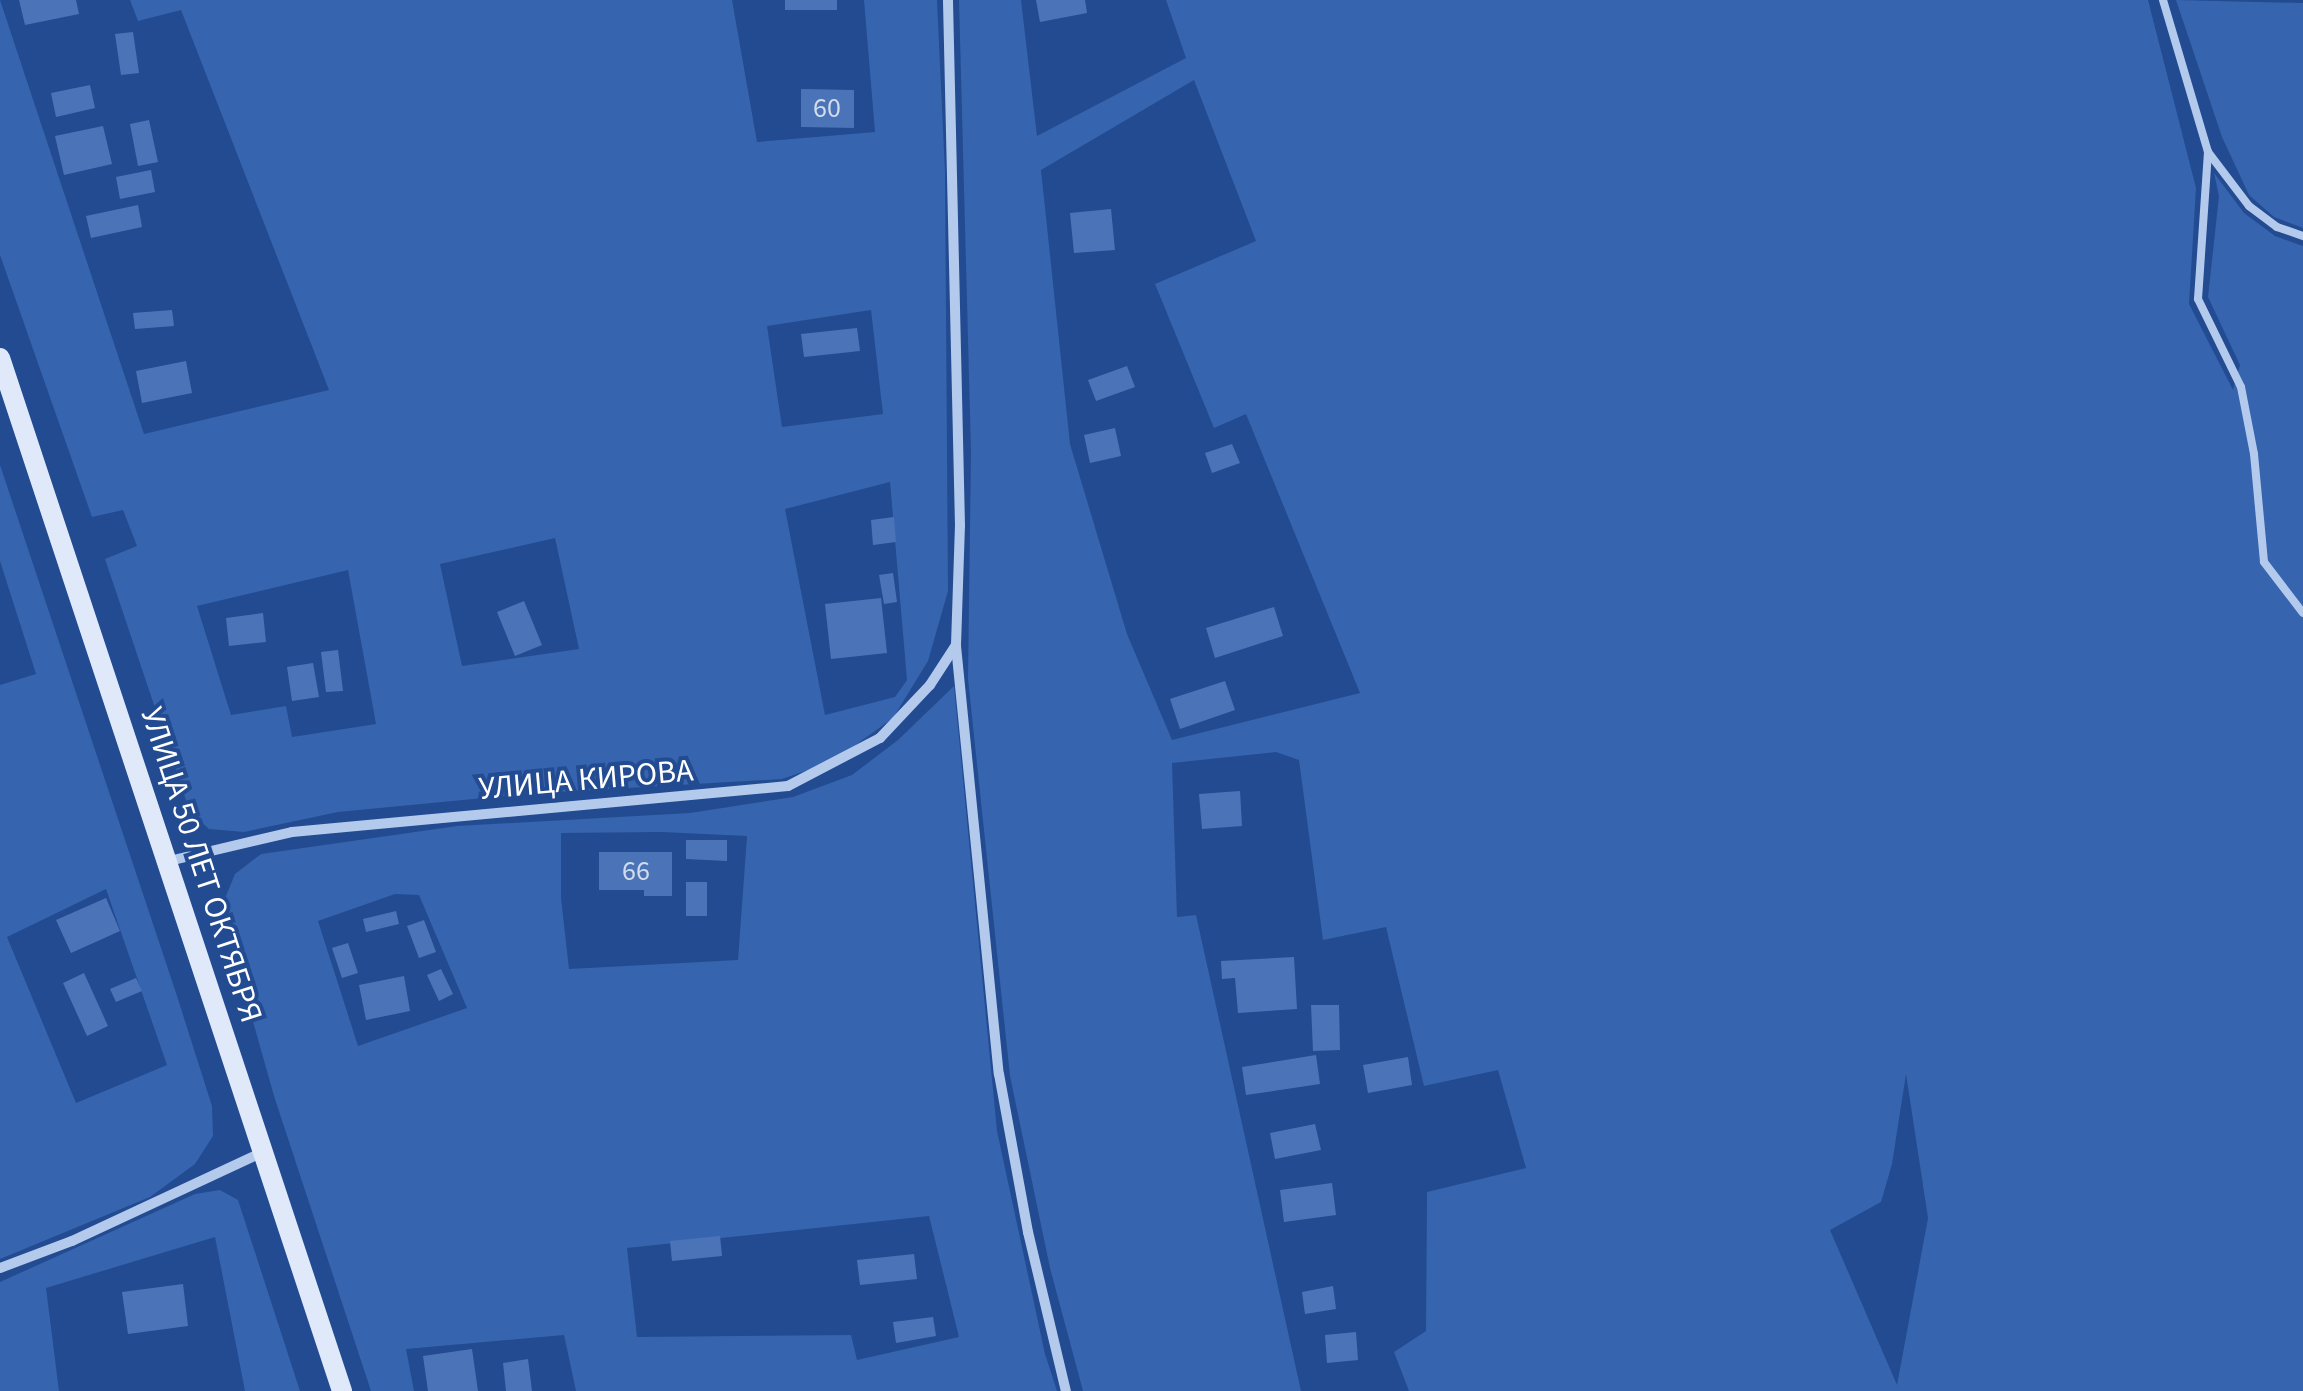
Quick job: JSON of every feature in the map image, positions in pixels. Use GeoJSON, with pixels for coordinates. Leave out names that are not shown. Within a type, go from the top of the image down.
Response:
{"type":"FeatureCollection","features":[{"type":"Feature","properties":{"kind":"main road","name":"УЛИЦА 50 ЛЕТ ОКТЯБРЯ"},"geometry":{"type":"LineString","coordinates":[[0,358],[342,1391]]}},
{"type":"Feature","properties":{"kind":"street"},"geometry":{"type":"LineString","coordinates":[[948,0],[958,358],[956,645],[999,1074],[1028,1232],[1066,1391]]}},
{"type":"Feature","properties":{"kind":"street","name":"УЛИЦА КИРОВА"},"geometry":{"type":"LineString","coordinates":[[169,861],[292,832],[788,786],[880,738],[930,684],[956,645]]}},
{"type":"Feature","properties":{"kind":"street"},"geometry":{"type":"LineString","coordinates":[[0,1268],[72,1241],[263,1152]]}},
{"type":"Feature","properties":{"kind":"lane"},"geometry":{"type":"LineString","coordinates":[[2163,0],[2208,152],[2198,298],[2241,386],[2254,454],[2264,562],[2303,614]]}},
{"type":"Feature","properties":{"kind":"lane"},"geometry":{"type":"LineString","coordinates":[[2208,152],[2249,206],[2278,227],[2303,236]]}},
{"type":"Feature","properties":{"kind":"shaded area"},"geometry":{"type":"Polygon","coordinates":[[[0,0],[144,434],[329,390],[181,10],[138,21],[130,0],[732,0],[757,142],[875,132],[864,0],[937,0],[945,172],[948,591],[928,661],[893,718],[832,762],[782,779],[525,794],[338,812],[244,832],[209,829],[190,812],[105,559],[137,546],[123,510],[92,517],[0,255],[0,0]],[[871,310],[767,326],[782,427],[883,414],[871,310]],[[890,482],[785,509],[825,715],[895,697],[907,680],[890,482]],[[555,538],[440,564],[462,666],[579,649],[555,538]],[[348,570],[197,606],[231,715],[286,706],[292,737],[376,724],[348,570]]]}},
{"type":"Feature","properties":{"kind":"shaded area"},"geometry":{"type":"Polygon","coordinates":[[[959,0],[1021,0],[1037,136],[1186,58],[1166,0],[2148,0],[2196,188],[2189,304],[2233,390],[2240,365],[2208,297],[2219,196],[2214,173],[2244,213],[2275,236],[2303,246],[2303,1391],[1409,1391],[1394,1352],[1426,1331],[1427,1192],[1526,1168],[1498,1070],[1424,1086],[1386,927],[1323,940],[1299,760],[1276,752],[1172,763],[1177,917],[1196,915],[1301,1391],[1083,1391],[1050,1268],[1010,1076],[968,679],[971,452],[959,0]],[[1194,80],[1041,170],[1070,444],[1127,634],[1172,740],[1360,693],[1246,414],[1214,428],[1155,284],[1256,241],[1194,80]],[[1906,1074],[1892,1164],[1881,1202],[1830,1230],[1897,1385],[1928,1218],[1906,1074]]]}},
{"type":"Feature","properties":{"kind":"shaded area"},"geometry":{"type":"Polygon","coordinates":[[[2176,0],[2303,3],[2303,228],[2274,217],[2249,195],[2222,137],[2176,0]]]}},
{"type":"Feature","properties":{"kind":"shaded area"},"geometry":{"type":"Polygon","coordinates":[[[0,465],[212,1106],[213,1136],[195,1164],[150,1197],[0,1259],[0,685],[36,674],[0,561],[0,465]],[[106,889],[7,937],[76,1103],[167,1065],[106,889]]]}},
{"type":"Feature","properties":{"kind":"shaded area"},"geometry":{"type":"Polygon","coordinates":[[[954,686],[997,1131],[1045,1354],[1057,1391],[576,1391],[564,1335],[406,1349],[414,1391],[371,1391],[274,1096],[221,908],[235,874],[261,854],[457,826],[690,813],[793,797],[852,775],[898,740],[954,686]],[[561,833],[561,898],[569,969],[738,960],[747,836],[561,833]],[[395,894],[318,921],[358,1046],[467,1008],[419,895],[395,894]],[[929,1216],[627,1248],[637,1337],[851,1335],[857,1360],[959,1337],[929,1216]]]}},
{"type":"Feature","properties":{"kind":"shaded area"},"geometry":{"type":"Polygon","coordinates":[[[220,1190],[238,1200],[300,1391],[245,1391],[215,1237],[46,1288],[59,1391],[0,1391],[0,1282],[195,1194],[220,1190]]]}},
{"type":"Feature","properties":{"kind":"building"},"geometry":{"type":"Polygon","coordinates":[[[19,0],[76,0],[79,14],[25,25],[19,0]]]}},
{"type":"Feature","properties":{"kind":"building"},"geometry":{"type":"Polygon","coordinates":[[[785,0],[837,0],[837,10],[785,10],[785,0]]]}},
{"type":"Feature","properties":{"kind":"building"},"geometry":{"type":"Polygon","coordinates":[[[1036,0],[1085,0],[1087,13],[1040,22],[1036,0]]]}},
{"type":"Feature","properties":{"kind":"building"},"geometry":{"type":"Polygon","coordinates":[[[133,32],[139,73],[121,75],[115,34],[133,32]]]}},
{"type":"Feature","properties":{"kind":"building"},"geometry":{"type":"Polygon","coordinates":[[[90,85],[95,108],[56,117],[51,93],[90,85]]]}},
{"type":"Feature","properties":{"kind":"building"},"geometry":{"type":"Polygon","coordinates":[[[801,89],[854,90],[854,128],[801,127],[801,89]]]}},
{"type":"Feature","properties":{"kind":"building"},"geometry":{"type":"Polygon","coordinates":[[[149,120],[158,162],[138,166],[130,124],[149,120]]]}},
{"type":"Feature","properties":{"kind":"building"},"geometry":{"type":"Polygon","coordinates":[[[103,126],[112,164],[64,175],[55,136],[103,126]]]}},
{"type":"Feature","properties":{"kind":"building"},"geometry":{"type":"Polygon","coordinates":[[[151,170],[155,192],[120,199],[116,177],[151,170]]]}},
{"type":"Feature","properties":{"kind":"building"},"geometry":{"type":"Polygon","coordinates":[[[138,205],[142,227],[91,238],[86,216],[138,205]]]}},
{"type":"Feature","properties":{"kind":"building"},"geometry":{"type":"Polygon","coordinates":[[[1111,209],[1115,250],[1074,253],[1070,213],[1111,209]]]}},
{"type":"Feature","properties":{"kind":"building"},"geometry":{"type":"Polygon","coordinates":[[[172,310],[174,326],[135,329],[133,313],[172,310]]]}},
{"type":"Feature","properties":{"kind":"building"},"geometry":{"type":"Polygon","coordinates":[[[857,328],[860,351],[804,357],[801,334],[857,328]]]}},
{"type":"Feature","properties":{"kind":"building"},"geometry":{"type":"Polygon","coordinates":[[[186,361],[192,393],[142,403],[136,371],[186,361]]]}},
{"type":"Feature","properties":{"kind":"building"},"geometry":{"type":"Polygon","coordinates":[[[1127,366],[1135,387],[1096,401],[1088,380],[1127,366]]]}},
{"type":"Feature","properties":{"kind":"building"},"geometry":{"type":"Polygon","coordinates":[[[1115,428],[1121,456],[1090,463],[1084,435],[1115,428]]]}},
{"type":"Feature","properties":{"kind":"building"},"geometry":{"type":"Polygon","coordinates":[[[1232,444],[1240,463],[1212,473],[1205,453],[1232,444]]]}},
{"type":"Feature","properties":{"kind":"building"},"geometry":{"type":"Polygon","coordinates":[[[894,517],[896,542],[873,545],[871,520],[894,517]]]}},
{"type":"Feature","properties":{"kind":"building"},"geometry":{"type":"Polygon","coordinates":[[[893,573],[897,602],[884,604],[879,575],[893,573]]]}},
{"type":"Feature","properties":{"kind":"building"},"geometry":{"type":"Polygon","coordinates":[[[881,598],[887,653],[831,659],[825,604],[881,598]]]}},
{"type":"Feature","properties":{"kind":"building"},"geometry":{"type":"Polygon","coordinates":[[[524,601],[542,645],[515,656],[497,612],[524,601]]]}},
{"type":"Feature","properties":{"kind":"building"},"geometry":{"type":"Polygon","coordinates":[[[1274,607],[1283,636],[1215,658],[1206,628],[1274,607]]]}},
{"type":"Feature","properties":{"kind":"building"},"geometry":{"type":"Polygon","coordinates":[[[263,613],[266,642],[229,646],[226,618],[263,613]]]}},
{"type":"Feature","properties":{"kind":"building"},"geometry":{"type":"Polygon","coordinates":[[[338,650],[343,691],[326,692],[321,652],[338,650]]]}},
{"type":"Feature","properties":{"kind":"building"},"geometry":{"type":"Polygon","coordinates":[[[313,663],[319,697],[292,701],[287,667],[313,663]]]}},
{"type":"Feature","properties":{"kind":"building"},"geometry":{"type":"Polygon","coordinates":[[[1225,681],[1235,710],[1180,729],[1170,699],[1225,681]]]}},
{"type":"Feature","properties":{"kind":"building"},"geometry":{"type":"Polygon","coordinates":[[[1240,791],[1242,826],[1202,829],[1199,794],[1240,791]]]}},
{"type":"Feature","properties":{"kind":"building"},"geometry":{"type":"Polygon","coordinates":[[[686,840],[727,840],[727,861],[686,859],[686,840]]]}},
{"type":"Feature","properties":{"kind":"building"},"geometry":{"type":"Polygon","coordinates":[[[599,852],[672,852],[672,896],[644,896],[644,890],[599,890],[599,852]]]}},
{"type":"Feature","properties":{"kind":"building"},"geometry":{"type":"Polygon","coordinates":[[[686,882],[707,882],[707,916],[686,916],[686,882]]]}},
{"type":"Feature","properties":{"kind":"building"},"geometry":{"type":"Polygon","coordinates":[[[106,898],[120,931],[71,953],[56,920],[106,898]]]}},
{"type":"Feature","properties":{"kind":"building"},"geometry":{"type":"Polygon","coordinates":[[[396,911],[399,924],[366,932],[363,919],[396,911]]]}},
{"type":"Feature","properties":{"kind":"building"},"geometry":{"type":"Polygon","coordinates":[[[424,920],[436,952],[419,958],[407,926],[424,920]]]}},
{"type":"Feature","properties":{"kind":"building"},"geometry":{"type":"Polygon","coordinates":[[[348,943],[358,973],[342,978],[332,948],[348,943]]]}},
{"type":"Feature","properties":{"kind":"building"},"geometry":{"type":"Polygon","coordinates":[[[1294,957],[1297,1009],[1238,1013],[1235,978],[1222,979],[1221,961],[1294,957]]]}},
{"type":"Feature","properties":{"kind":"building"},"geometry":{"type":"Polygon","coordinates":[[[441,969],[453,994],[439,1001],[427,975],[441,969]]]}},
{"type":"Feature","properties":{"kind":"building"},"geometry":{"type":"Polygon","coordinates":[[[84,973],[108,1026],[87,1036],[63,983],[84,973]]]}},
{"type":"Feature","properties":{"kind":"building"},"geometry":{"type":"Polygon","coordinates":[[[404,976],[410,1011],[366,1020],[359,985],[404,976]]]}},
{"type":"Feature","properties":{"kind":"building"},"geometry":{"type":"Polygon","coordinates":[[[136,978],[142,991],[116,1002],[110,989],[136,978]]]}},
{"type":"Feature","properties":{"kind":"building"},"geometry":{"type":"Polygon","coordinates":[[[1311,1005],[1339,1005],[1340,1050],[1313,1051],[1311,1005]]]}},
{"type":"Feature","properties":{"kind":"building"},"geometry":{"type":"Polygon","coordinates":[[[1316,1055],[1320,1084],[1246,1095],[1242,1067],[1316,1055]]]}},
{"type":"Feature","properties":{"kind":"building"},"geometry":{"type":"Polygon","coordinates":[[[1408,1057],[1412,1085],[1368,1093],[1363,1065],[1408,1057]]]}},
{"type":"Feature","properties":{"kind":"building"},"geometry":{"type":"Polygon","coordinates":[[[1315,1124],[1321,1150],[1275,1159],[1270,1133],[1315,1124]]]}},
{"type":"Feature","properties":{"kind":"building"},"geometry":{"type":"Polygon","coordinates":[[[1332,1183],[1336,1215],[1284,1222],[1280,1190],[1332,1183]]]}},
{"type":"Feature","properties":{"kind":"building"},"geometry":{"type":"Polygon","coordinates":[[[720,1236],[722,1256],[672,1261],[670,1241],[720,1236]]]}},
{"type":"Feature","properties":{"kind":"building"},"geometry":{"type":"Polygon","coordinates":[[[914,1254],[917,1279],[860,1285],[857,1260],[914,1254]]]}},
{"type":"Feature","properties":{"kind":"building"},"geometry":{"type":"Polygon","coordinates":[[[183,1284],[188,1326],[128,1334],[122,1292],[183,1284]]]}},
{"type":"Feature","properties":{"kind":"building"},"geometry":{"type":"Polygon","coordinates":[[[1333,1286],[1336,1309],[1305,1314],[1302,1292],[1333,1286]]]}},
{"type":"Feature","properties":{"kind":"building"},"geometry":{"type":"Polygon","coordinates":[[[933,1317],[936,1336],[896,1343],[893,1322],[933,1317]]]}},
{"type":"Feature","properties":{"kind":"building"},"geometry":{"type":"Polygon","coordinates":[[[1356,1332],[1358,1360],[1327,1363],[1325,1335],[1356,1332]]]}},
{"type":"Feature","properties":{"kind":"building"},"geometry":{"type":"Polygon","coordinates":[[[472,1349],[478,1391],[428,1391],[423,1356],[472,1349]]]}},
{"type":"Feature","properties":{"kind":"building"},"geometry":{"type":"Polygon","coordinates":[[[528,1359],[532,1391],[506,1391],[503,1363],[528,1359]]]}}]}
